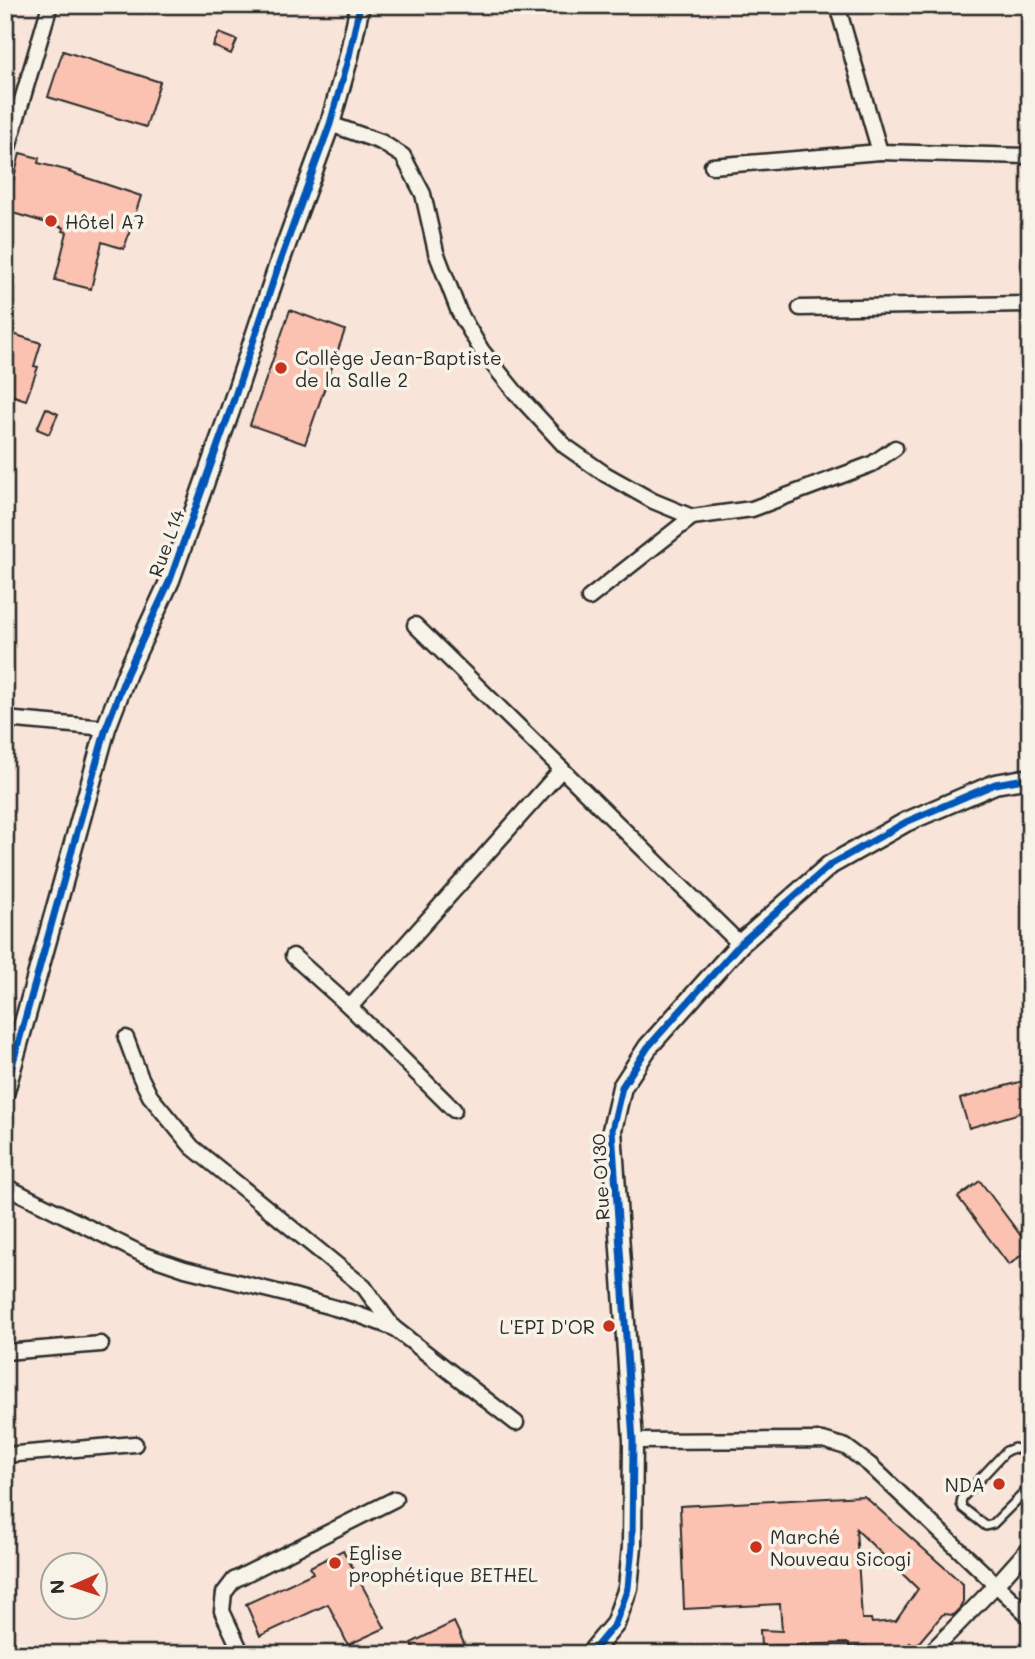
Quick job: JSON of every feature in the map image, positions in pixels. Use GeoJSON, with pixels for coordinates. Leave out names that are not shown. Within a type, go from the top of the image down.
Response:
{"type":"FeatureCollection","features":[{"type":"Feature","properties":{"kind":"street"},"geometry":{"type":"LineString","coordinates":[[5,158],[50,5]]}},
{"type":"Feature","properties":{"kind":"street","name":"Rue L14"},"geometry":{"type":"LineString","coordinates":[[5,1091],[106,728],[127,673],[170,579],[230,411],[330,124],[360,5]]}},
{"type":"Feature","properties":{"kind":"street"},"geometry":{"type":"LineString","coordinates":[[837,5],[880,152]]}},
{"type":"Feature","properties":{"kind":"street"},"geometry":{"type":"LineString","coordinates":[[330,124],[381,142],[403,156],[423,194],[436,252],[459,312],[482,351],[565,446],[605,474],[653,501],[692,517],[752,509],[872,464],[895,448]]}},
{"type":"Feature","properties":{"kind":"street"},"geometry":{"type":"LineString","coordinates":[[712,166],[880,152],[1030,156]]}},
{"type":"Feature","properties":{"kind":"street"},"geometry":{"type":"LineString","coordinates":[[800,308],[1030,303]]}},
{"type":"Feature","properties":{"kind":"street"},"geometry":{"type":"LineString","coordinates":[[589,598],[692,517]]}},
{"type":"Feature","properties":{"kind":"street"},"geometry":{"type":"LineString","coordinates":[[415,625],[740,944]]}},
{"type":"Feature","properties":{"kind":"street"},"geometry":{"type":"LineString","coordinates":[[5,719],[106,728]]}},
{"type":"Feature","properties":{"kind":"street"},"geometry":{"type":"LineString","coordinates":[[350,1006],[562,769]]}},
{"type":"Feature","properties":{"kind":"street","name":"Rue O130"},"geometry":{"type":"LineString","coordinates":[[590,1654],[615,1624],[628,1588],[632,1546],[633,1441],[612,1130],[622,1087],[648,1048],[740,944],[830,866],[906,822],[995,784],[1030,778]]}},
{"type":"Feature","properties":{"kind":"street"},"geometry":{"type":"LineString","coordinates":[[293,956],[350,1006],[454,1110]]}},
{"type":"Feature","properties":{"kind":"street"},"geometry":{"type":"LineString","coordinates":[[126,1038],[150,1096],[192,1147],[364,1287],[394,1328],[516,1423]]}},
{"type":"Feature","properties":{"kind":"street"},"geometry":{"type":"LineString","coordinates":[[5,1186],[144,1255],[185,1269],[356,1314],[394,1328]]}},
{"type":"Feature","properties":{"kind":"street"},"geometry":{"type":"LineString","coordinates":[[5,1352],[101,1344]]}},
{"type":"Feature","properties":{"kind":"street"},"geometry":{"type":"LineString","coordinates":[[633,1441],[823,1440],[846,1447],[870,1465],[1030,1616]]}},
{"type":"Feature","properties":{"kind":"street"},"geometry":{"type":"LineString","coordinates":[[5,1455],[135,1444]]}},
{"type":"Feature","properties":{"kind":"street"},"geometry":{"type":"LineString","coordinates":[[242,1654],[222,1611],[224,1593],[234,1580],[395,1499]]}},
{"type":"Feature","properties":{"kind":"street"},"geometry":{"type":"LineString","coordinates":[[929,1654],[1030,1547]]}},
{"type":"Feature","properties":{"kind":"lane"},"geometry":{"type":"LineString","coordinates":[[1030,1460],[1021,1450],[1014,1448],[1006,1451],[962,1498],[962,1508],[986,1526],[993,1524],[1030,1487]]}},
{"type":"Feature","properties":{"kind":"building"},"geometry":{"type":"Polygon","coordinates":[[[219,33],[237,40],[231,54],[213,46],[219,33]]]}},
{"type":"Feature","properties":{"kind":"building"},"geometry":{"type":"Polygon","coordinates":[[[63,51],[160,82],[146,127],[48,97],[63,51]]]}},
{"type":"Feature","properties":{"kind":"building"},"geometry":{"type":"Polygon","coordinates":[[[20,153],[39,158],[38,163],[70,171],[141,196],[124,249],[102,242],[91,289],[55,280],[67,232],[63,231],[64,228],[6,211],[20,153]]]}},
{"type":"Feature","properties":{"kind":"building"},"geometry":{"type":"Polygon","coordinates":[[[290,310],[345,330],[305,444],[250,425],[290,310]]]}},
{"type":"Feature","properties":{"kind":"building"},"geometry":{"type":"Polygon","coordinates":[[[10,333],[41,343],[34,366],[38,367],[26,400],[5,393],[5,347],[10,333]]]}},
{"type":"Feature","properties":{"kind":"building"},"geometry":{"type":"Polygon","coordinates":[[[46,408],[58,414],[49,434],[37,429],[46,408]]]}},
{"type":"Feature","properties":{"kind":"building"},"geometry":{"type":"Polygon","coordinates":[[[1030,1079],[1030,1110],[969,1128],[960,1099],[1030,1079]]]}},
{"type":"Feature","properties":{"kind":"building"},"geometry":{"type":"Polygon","coordinates":[[[980,1181],[1030,1248],[1009,1265],[958,1197],[980,1181]]]}},
{"type":"Feature","properties":{"kind":"building"},"geometry":{"type":"Polygon","coordinates":[[[864,1496],[963,1584],[963,1602],[953,1615],[943,1614],[915,1647],[910,1643],[901,1654],[874,1654],[866,1646],[849,1647],[849,1643],[761,1646],[760,1630],[782,1631],[780,1604],[684,1609],[680,1506],[864,1496]],[[856,1529],[862,1619],[871,1619],[872,1623],[896,1621],[918,1589],[856,1529]]]}},
{"type":"Feature","properties":{"kind":"building"},"geometry":{"type":"Polygon","coordinates":[[[343,1550],[385,1628],[348,1645],[328,1604],[260,1636],[246,1604],[313,1573],[310,1567],[343,1550]]]}},
{"type":"Feature","properties":{"kind":"building"},"geometry":{"type":"Polygon","coordinates":[[[454,1622],[469,1654],[416,1654],[411,1643],[454,1622]]]}},
{"type":"Feature","properties":{"kind":"cycle path"},"geometry":{"type":"LineString","coordinates":[[5,1091],[106,728],[127,673],[170,580],[230,411],[330,124],[360,5]]}},
{"type":"Feature","properties":{"kind":"cycle path"},"geometry":{"type":"LineString","coordinates":[[590,1654],[615,1624],[628,1588],[632,1546],[633,1441],[612,1130],[622,1087],[648,1047],[740,944],[830,865],[906,822],[995,784],[1030,778]]}},
{"type":"Feature","properties":{"kind":"place","name":"Hôtel A7"},"geometry":{"type":"Point","coordinates":[51,221]}},
{"type":"Feature","properties":{"kind":"place","name":"Collège Jean-Baptiste de la Salle 2"},"geometry":{"type":"Point","coordinates":[281,368]}},
{"type":"Feature","properties":{"kind":"place","name":"L'EPI D'OR"},"geometry":{"type":"Point","coordinates":[609,1326]}},
{"type":"Feature","properties":{"kind":"place","name":"NDA"},"geometry":{"type":"Point","coordinates":[999,1484]}},
{"type":"Feature","properties":{"kind":"place","name":"Marché Nouveau Sicogi"},"geometry":{"type":"Point","coordinates":[756,1547]}},
{"type":"Feature","properties":{"kind":"place","name":"Eglise prophétique BETHEL"},"geometry":{"type":"Point","coordinates":[335,1563]}}]}
